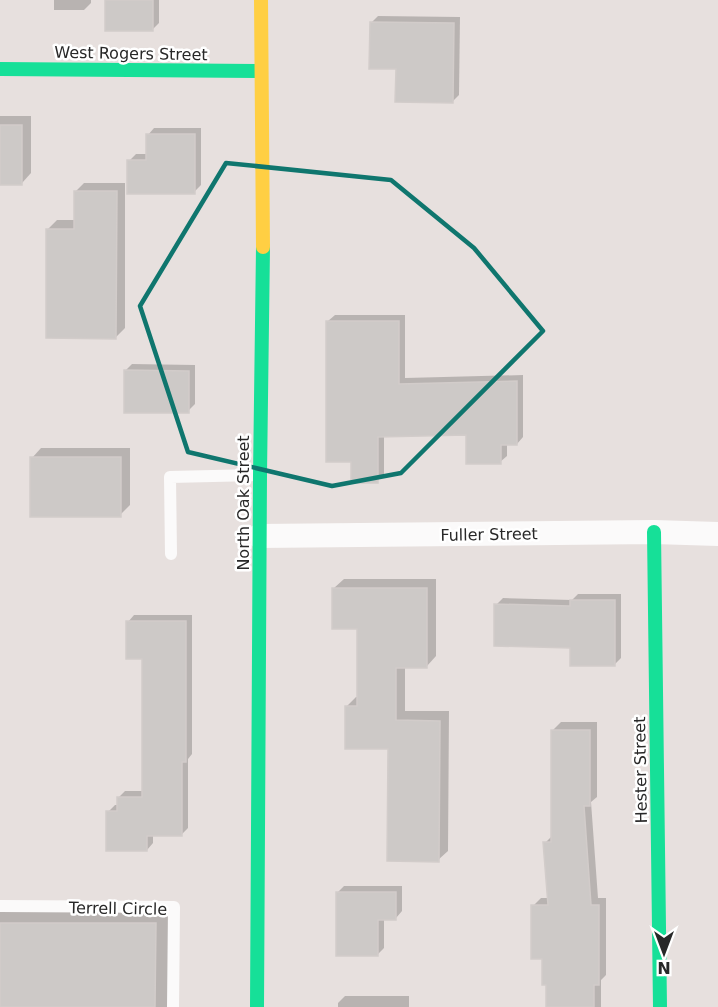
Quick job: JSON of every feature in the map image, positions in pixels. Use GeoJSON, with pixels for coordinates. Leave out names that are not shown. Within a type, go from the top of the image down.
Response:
{"type":"FeatureCollection","features":[{"type":"Feature","properties":{"kind":"street","name":"North Oak Street"},"geometry":{"type":"LineString","coordinates":[[257,1007],[263,238],[261,0]]}},
{"type":"Feature","properties":{"kind":"street","name":"West Rogers Street"},"geometry":{"type":"LineString","coordinates":[[0,69],[261,71]]}},
{"type":"Feature","properties":{"kind":"street","name":"Fuller Street"},"geometry":{"type":"LineString","coordinates":[[259,536],[654,532],[718,534]]}},
{"type":"Feature","properties":{"kind":"street","name":"Hester Street"},"geometry":{"type":"LineString","coordinates":[[654,532],[660,1007]]}},
{"type":"Feature","properties":{"kind":"lane"},"geometry":{"type":"LineString","coordinates":[[171,554],[170,477],[260,475]]}},
{"type":"Feature","properties":{"kind":"lane","name":"Terrell Circle"},"geometry":{"type":"LineString","coordinates":[[0,906],[174,907],[173,1007]]}},
{"type":"Feature","properties":{"kind":"highlighted area"},"geometry":{"type":"Polygon","coordinates":[[[226,163],[391,180],[474,248],[543,331],[401,473],[332,486],[188,452],[140,306],[226,163]]]}},
{"type":"Feature","properties":{"kind":"building"},"geometry":{"type":"Polygon","coordinates":[[[105,0],[153,0],[153,31],[105,31],[105,0]]]}},
{"type":"Feature","properties":{"kind":"building"},"geometry":{"type":"Polygon","coordinates":[[[370,22],[454,23],[453,103],[395,102],[396,69],[369,69],[370,22]]]}},
{"type":"Feature","properties":{"kind":"building"},"geometry":{"type":"Polygon","coordinates":[[[0,125],[22,125],[22,185],[0,185],[0,125]]]}},
{"type":"Feature","properties":{"kind":"building"},"geometry":{"type":"Polygon","coordinates":[[[146,134],[195,134],[195,194],[127,194],[127,160],[146,160],[146,134]]]}},
{"type":"Feature","properties":{"kind":"building"},"geometry":{"type":"Polygon","coordinates":[[[74,191],[117,191],[116,339],[46,338],[46,229],[74,229],[74,191]]]}},
{"type":"Feature","properties":{"kind":"building"},"geometry":{"type":"Polygon","coordinates":[[[326,321],[399,321],[399,384],[517,381],[517,445],[501,445],[501,464],[466,464],[466,435],[378,437],[378,483],[351,483],[351,462],[326,462],[326,321]]]}},
{"type":"Feature","properties":{"kind":"building"},"geometry":{"type":"Polygon","coordinates":[[[124,370],[189,371],[189,413],[124,413],[124,370]]]}},
{"type":"Feature","properties":{"kind":"building"},"geometry":{"type":"Polygon","coordinates":[[[30,457],[121,457],[121,517],[30,517],[30,457]]]}},
{"type":"Feature","properties":{"kind":"building"},"geometry":{"type":"Polygon","coordinates":[[[332,588],[427,588],[427,668],[396,668],[396,720],[440,721],[439,862],[387,861],[388,749],[345,749],[345,706],[357,706],[357,629],[332,629],[332,588]]]}},
{"type":"Feature","properties":{"kind":"building"},"geometry":{"type":"Polygon","coordinates":[[[570,600],[615,600],[615,666],[570,666],[570,648],[494,646],[494,604],[570,606],[570,600]]]}},
{"type":"Feature","properties":{"kind":"building"},"geometry":{"type":"Polygon","coordinates":[[[126,621],[186,621],[186,762],[182,762],[182,836],[147,836],[147,851],[106,851],[106,811],[117,811],[117,797],[142,797],[142,659],[126,659],[126,621]]]}},
{"type":"Feature","properties":{"kind":"building"},"geometry":{"type":"Polygon","coordinates":[[[551,730],[590,730],[590,806],[584,806],[591,905],[599,905],[599,985],[594,985],[594,1007],[546,1007],[546,985],[542,985],[542,959],[531,959],[531,905],[548,905],[543,842],[551,842],[551,730]]]}},
{"type":"Feature","properties":{"kind":"building"},"geometry":{"type":"Polygon","coordinates":[[[336,892],[396,892],[396,920],[378,920],[378,956],[336,956],[336,892]]]}},
{"type":"Feature","properties":{"kind":"building"},"geometry":{"type":"Polygon","coordinates":[[[0,923],[156,923],[155,1007],[0,1007],[0,923]]]}},
{"type":"Feature","properties":{"kind":"traffic: fast"},"geometry":{"type":"LineString","coordinates":[[0,69],[261,71]]}},
{"type":"Feature","properties":{"kind":"traffic: fast"},"geometry":{"type":"LineString","coordinates":[[257,1007],[263,247]]}},
{"type":"Feature","properties":{"kind":"traffic: fast"},"geometry":{"type":"LineString","coordinates":[[654,532],[660,1007]]}},
{"type":"Feature","properties":{"kind":"traffic: slow"},"geometry":{"type":"LineString","coordinates":[[261,0],[263,247]]}}]}
